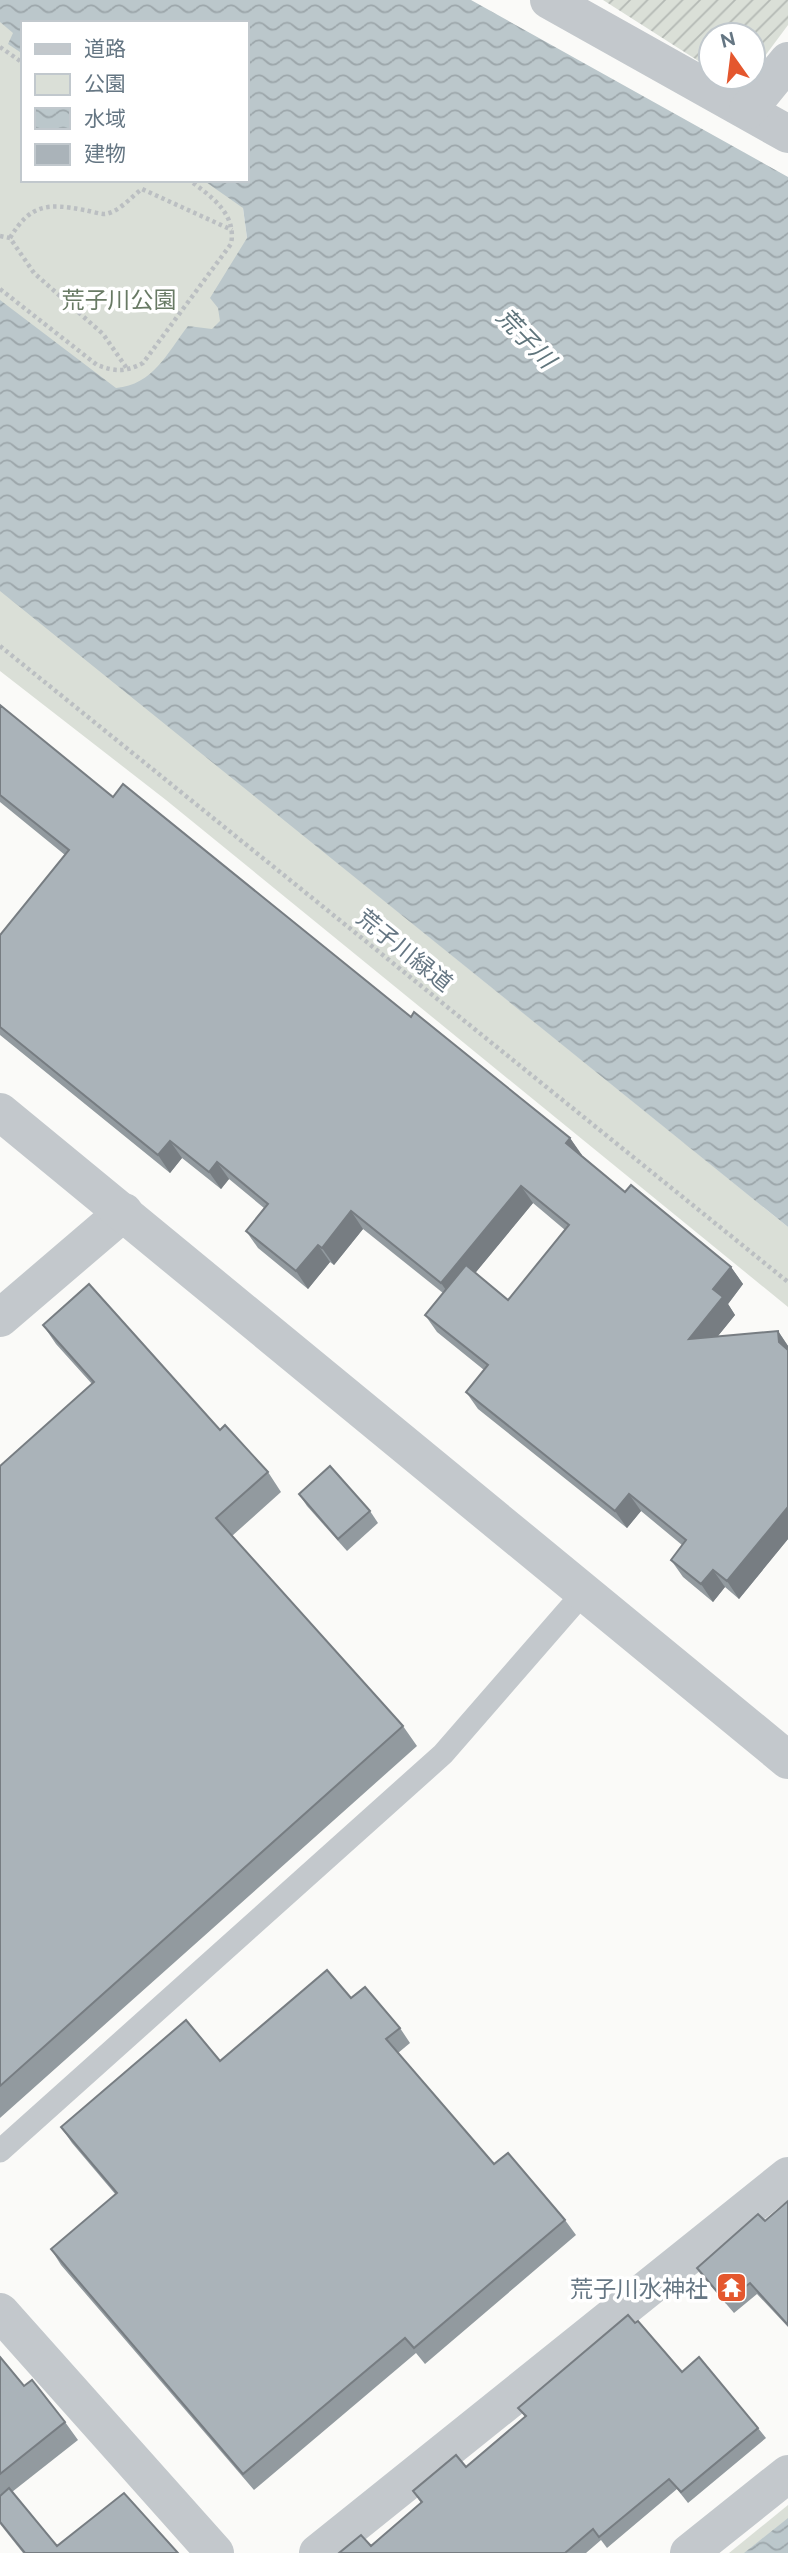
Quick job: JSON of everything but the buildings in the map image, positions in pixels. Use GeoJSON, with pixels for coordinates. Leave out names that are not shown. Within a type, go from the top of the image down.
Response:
{"type":"FeatureCollection","features":[{"type":"Feature","properties":{"kind":"street"},"geometry":{"type":"LineString","coordinates":[[549,0],[788,134]]}},
{"type":"Feature","properties":{"kind":"street"},"geometry":{"type":"LineString","coordinates":[[748,110],[788,61]]}},
{"type":"Feature","properties":{"kind":"street"},"geometry":{"type":"LineString","coordinates":[[0,1112],[788,1760]]}},
{"type":"Feature","properties":{"kind":"street"},"geometry":{"type":"LineString","coordinates":[[0,1318],[124,1212]]}},
{"type":"Feature","properties":{"kind":"street"},"geometry":{"type":"LineString","coordinates":[[318,2553],[788,2176]]}},
{"type":"Feature","properties":{"kind":"street"},"geometry":{"type":"LineString","coordinates":[[0,2312],[215,2553]]}},
{"type":"Feature","properties":{"kind":"street"},"geometry":{"type":"LineString","coordinates":[[689,2553],[788,2474]]}},
{"type":"Feature","properties":{"kind":"lane"},"geometry":{"type":"LineString","coordinates":[[0,2151],[443,1755],[584,1592]]}},
{"type":"Feature","properties":{"kind":"path"},"geometry":{"type":"LineString","coordinates":[[0,47],[21,62]]}},
{"type":"Feature","properties":{"kind":"path"},"geometry":{"type":"LineString","coordinates":[[0,56],[7,52]]}},
{"type":"Feature","properties":{"kind":"path"},"geometry":{"type":"LineString","coordinates":[[0,289],[97,365],[114,372],[128,370],[144,363],[231,244],[234,231],[213,197],[192,182]]}},
{"type":"Feature","properties":{"kind":"path"},"geometry":{"type":"LineString","coordinates":[[10,238],[18,224],[42,206],[61,204],[106,214],[142,190],[234,231]]}},
{"type":"Feature","properties":{"kind":"path"},"geometry":{"type":"LineString","coordinates":[[0,236],[10,238],[34,273],[103,334],[128,370]]}},
{"type":"Feature","properties":{"kind":"path","name":"荒子川緑道"},"geometry":{"type":"LineString","coordinates":[[0,646],[788,1282]]}},
{"type":"Feature","properties":{"kind":"green space","name":"荒子川公園"},"geometry":{"type":"Polygon","coordinates":[[[0,0],[21,21],[21,182],[231,182],[243,208],[247,238],[176,732],[788,1227],[788,1307],[166,800],[0,671],[0,0]]]}},
{"type":"Feature","properties":{"kind":"green space"},"geometry":{"type":"Polygon","coordinates":[[[603,0],[788,0],[788,25],[767,53],[767,21],[697,21],[697,60],[603,0]]]}},
{"type":"Feature","properties":{"kind":"green space"},"geometry":{"type":"Polygon","coordinates":[[[788,2505],[788,2553],[729,2553],[788,2505]]]}},
{"type":"Feature","properties":{"kind":"water","name":"荒子川"},"geometry":{"type":"Polygon","coordinates":[[[0,0],[471,0],[788,177],[788,1227],[0,591],[0,300],[116,388],[129,386],[150,374],[188,326],[212,329],[220,321],[218,308],[210,298],[247,238],[243,208],[206,182],[248,182],[248,21],[21,21],[21,53],[8,44],[13,33],[0,22],[0,0]]]}},
{"type":"Feature","properties":{"kind":"water"},"geometry":{"type":"Polygon","coordinates":[[[788,2518],[788,2553],[744,2553],[788,2518]]]}},
{"type":"Feature","properties":{"kind":"place","name":"荒子川水神社"},"geometry":{"type":"Point","coordinates":[731,2288]}}]}
